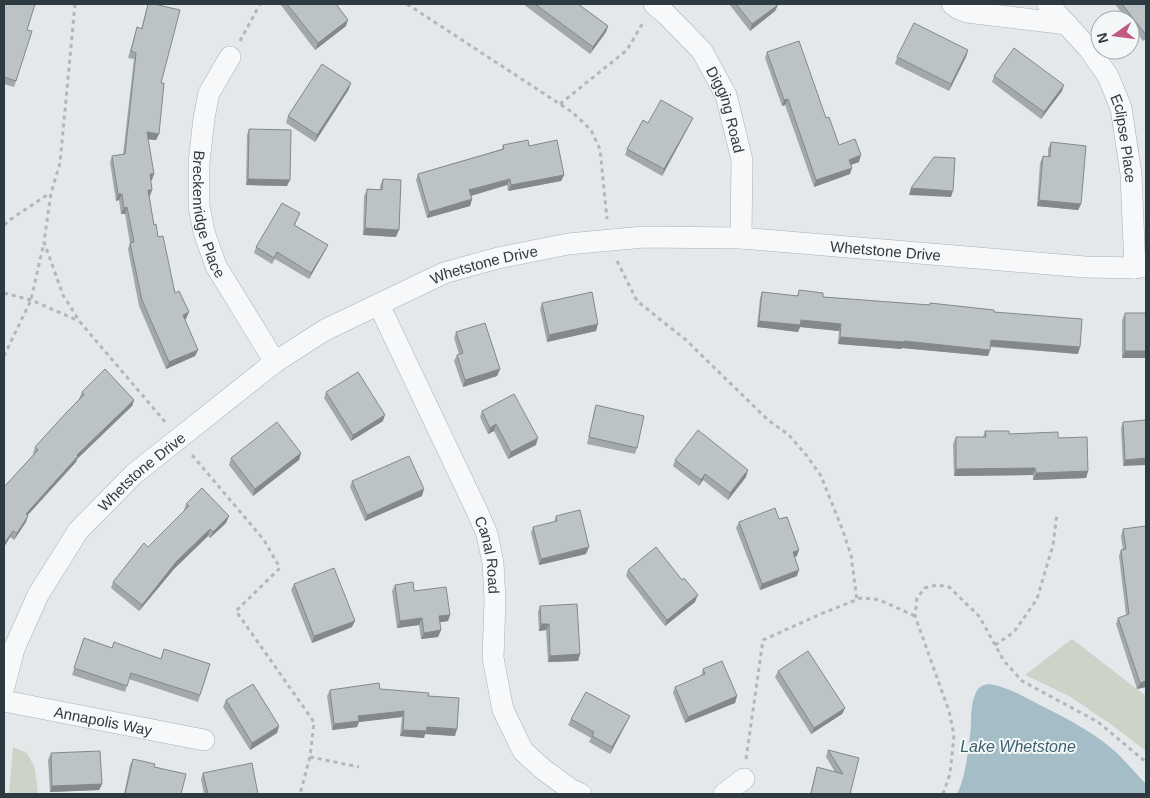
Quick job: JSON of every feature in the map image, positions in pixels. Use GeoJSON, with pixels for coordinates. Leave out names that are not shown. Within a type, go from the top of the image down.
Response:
{"type":"FeatureCollection","features":[{"type":"Feature","properties":{"kind":"street"},"geometry":{"type":"LineString","coordinates":[[952,4],[967,12],[1066,24]]}},
{"type":"Feature","properties":{"kind":"street","name":"Eclipse Place"},"geometry":{"type":"LineString","coordinates":[[1048,4],[1089,49],[1108,76],[1120,108],[1132,174],[1141,267]]}},
{"type":"Feature","properties":{"kind":"street","name":"Digging Road"},"geometry":{"type":"LineString","coordinates":[[650,11],[665,13],[702,51],[726,95],[742,160],[741,238]]}},
{"type":"Feature","properties":{"kind":"street","name":"Breckenridge Place"},"geometry":{"type":"LineString","coordinates":[[230,57],[209,93],[199,163],[199,206],[204,232],[216,266],[275,362]]}},
{"type":"Feature","properties":{"kind":"street","name":"Whetstone Drive"},"geometry":{"type":"LineString","coordinates":[[4,687],[14,650],[38,596],[78,531],[134,474],[275,362],[325,330],[444,273],[498,258],[568,244],[644,237],[741,238],[1085,268],[1141,267]]}},
{"type":"Feature","properties":{"kind":"street","name":"Canal Road"},"geometry":{"type":"LineString","coordinates":[[379,304],[487,534],[493,563],[495,600],[493,658],[502,710],[522,751],[570,789],[581,794]]}},
{"type":"Feature","properties":{"kind":"street","name":"Annapolis Way"},"geometry":{"type":"LineString","coordinates":[[4,701],[204,740]]}},
{"type":"Feature","properties":{"kind":"street"},"geometry":{"type":"LineString","coordinates":[[724,794],[744,779]]}},
{"type":"Feature","properties":{"kind":"path"},"geometry":{"type":"LineString","coordinates":[[4,356],[31,300],[44,242],[51,193],[60,163],[75,4]]}},
{"type":"Feature","properties":{"kind":"path"},"geometry":{"type":"LineString","coordinates":[[230,57],[260,4]]}},
{"type":"Feature","properties":{"kind":"path"},"geometry":{"type":"LineString","coordinates":[[407,4],[572,112],[591,130],[600,149],[609,240],[621,270],[638,301],[686,340],[768,420],[788,435],[812,462],[821,476],[851,555],[856,600]]}},
{"type":"Feature","properties":{"kind":"path"},"geometry":{"type":"LineString","coordinates":[[560,104],[627,50],[650,11]]}},
{"type":"Feature","properties":{"kind":"path"},"geometry":{"type":"LineString","coordinates":[[4,225],[51,193]]}},
{"type":"Feature","properties":{"kind":"path"},"geometry":{"type":"LineString","coordinates":[[44,242],[63,295],[80,322],[264,540],[280,568],[236,611],[314,722],[310,757],[300,794]]}},
{"type":"Feature","properties":{"kind":"path"},"geometry":{"type":"LineString","coordinates":[[4,294],[31,300],[80,322]]}},
{"type":"Feature","properties":{"kind":"path"},"geometry":{"type":"LineString","coordinates":[[995,645],[1014,632],[1037,599],[1053,545],[1057,514]]}},
{"type":"Feature","properties":{"kind":"path"},"geometry":{"type":"LineString","coordinates":[[943,794],[950,774],[954,735],[949,711],[915,616],[916,598],[926,588],[937,585],[949,587],[980,616],[1004,661],[1022,682],[1098,722],[1146,762]]}},
{"type":"Feature","properties":{"kind":"path"},"geometry":{"type":"LineString","coordinates":[[744,779],[763,640],[861,598],[884,602],[915,616]]}},
{"type":"Feature","properties":{"kind":"path"},"geometry":{"type":"LineString","coordinates":[[310,757],[359,767]]}},
{"type":"Feature","properties":{"kind":"shaded area"},"geometry":{"type":"Polygon","coordinates":[[[1072,639],[1146,696],[1146,751],[1069,696],[1025,675],[1072,639]]]}},
{"type":"Feature","properties":{"kind":"shaded area"},"geometry":{"type":"Polygon","coordinates":[[[13,747],[27,753],[35,768],[38,794],[9,794],[13,747]]]}},
{"type":"Feature","properties":{"kind":"water","name":"Lake Whetstone"},"geometry":{"type":"Polygon","coordinates":[[[989,684],[1003,687],[1023,696],[1071,721],[1100,739],[1117,753],[1146,784],[1146,794],[957,794],[967,761],[971,710],[976,692],[982,686],[989,684]]]}},
{"type":"Feature","properties":{"kind":"building"},"geometry":{"type":"Polygon","coordinates":[[[4,4],[35,4],[27,30],[32,31],[16,81],[4,77],[4,4]]]}},
{"type":"Feature","properties":{"kind":"building"},"geometry":{"type":"Polygon","coordinates":[[[148,4],[180,10],[161,83],[164,83],[159,134],[147,132],[154,174],[150,174],[152,190],[148,190],[154,225],[156,224],[158,237],[163,236],[175,293],[179,291],[189,312],[183,315],[198,350],[169,362],[142,300],[130,243],[134,242],[127,207],[124,208],[122,194],[118,194],[112,156],[125,154],[136,53],[131,51],[137,27],[142,29],[148,4]]]}},
{"type":"Feature","properties":{"kind":"building"},"geometry":{"type":"Polygon","coordinates":[[[287,4],[336,4],[348,20],[318,43],[287,4]]]}},
{"type":"Feature","properties":{"kind":"building"},"geometry":{"type":"Polygon","coordinates":[[[535,4],[578,4],[608,26],[593,47],[535,4]]]}},
{"type":"Feature","properties":{"kind":"building"},"geometry":{"type":"Polygon","coordinates":[[[736,4],[777,4],[778,5],[752,24],[736,4]]]}},
{"type":"Feature","properties":{"kind":"building"},"geometry":{"type":"Polygon","coordinates":[[[1122,4],[1146,4],[1146,35],[1140,27],[1140,10],[1127,10],[1122,4]]]}},
{"type":"Feature","properties":{"kind":"building"},"geometry":{"type":"Polygon","coordinates":[[[914,23],[968,50],[951,84],[897,57],[914,23]]]}},
{"type":"Feature","properties":{"kind":"building"},"geometry":{"type":"Polygon","coordinates":[[[799,41],[826,118],[829,117],[839,145],[855,139],[861,155],[849,160],[852,168],[816,180],[788,99],[784,100],[767,52],[799,41]]]}},
{"type":"Feature","properties":{"kind":"building"},"geometry":{"type":"Polygon","coordinates":[[[1014,48],[1064,85],[1044,112],[994,76],[1014,48]]]}},
{"type":"Feature","properties":{"kind":"building"},"geometry":{"type":"Polygon","coordinates":[[[322,64],[351,83],[317,135],[288,116],[322,64]]]}},
{"type":"Feature","properties":{"kind":"building"},"geometry":{"type":"Polygon","coordinates":[[[661,100],[693,118],[664,169],[627,149],[643,120],[648,123],[661,100]]]}},
{"type":"Feature","properties":{"kind":"building"},"geometry":{"type":"Polygon","coordinates":[[[249,129],[291,130],[290,180],[248,179],[249,129]]]}},
{"type":"Feature","properties":{"kind":"building"},"geometry":{"type":"Polygon","coordinates":[[[528,140],[529,146],[557,140],[564,175],[511,185],[510,179],[469,190],[472,199],[429,212],[418,174],[504,149],[503,145],[528,140]]]}},
{"type":"Feature","properties":{"kind":"building"},"geometry":{"type":"Polygon","coordinates":[[[1051,142],[1086,146],[1081,204],[1039,200],[1043,156],[1050,157],[1051,142]]]}},
{"type":"Feature","properties":{"kind":"building"},"geometry":{"type":"Polygon","coordinates":[[[934,157],[955,158],[953,191],[911,188],[934,157]]]}},
{"type":"Feature","properties":{"kind":"building"},"geometry":{"type":"Polygon","coordinates":[[[383,179],[401,180],[399,230],[365,228],[367,189],[382,190],[383,179]]]}},
{"type":"Feature","properties":{"kind":"building"},"geometry":{"type":"Polygon","coordinates":[[[282,203],[300,213],[294,225],[328,245],[311,273],[277,252],[274,258],[256,247],[282,203]]]}},
{"type":"Feature","properties":{"kind":"building"},"geometry":{"type":"Polygon","coordinates":[[[799,290],[823,293],[823,297],[930,305],[930,303],[994,310],[994,312],[1082,319],[1080,347],[991,340],[990,350],[904,341],[840,337],[841,324],[801,320],[800,325],[759,321],[762,292],[798,296],[799,290]]]}},
{"type":"Feature","properties":{"kind":"building"},"geometry":{"type":"Polygon","coordinates":[[[592,292],[598,324],[549,335],[542,303],[592,292]]]}},
{"type":"Feature","properties":{"kind":"building"},"geometry":{"type":"Polygon","coordinates":[[[1125,313],[1146,313],[1146,351],[1125,351],[1125,313]]]}},
{"type":"Feature","properties":{"kind":"building"},"geometry":{"type":"Polygon","coordinates":[[[485,323],[500,369],[465,380],[457,355],[463,353],[456,332],[485,323]]]}},
{"type":"Feature","properties":{"kind":"building"},"geometry":{"type":"Polygon","coordinates":[[[105,369],[134,400],[77,455],[26,514],[28,516],[17,533],[13,531],[4,544],[4,487],[38,450],[35,447],[84,395],[82,392],[105,369]]]}},
{"type":"Feature","properties":{"kind":"building"},"geometry":{"type":"Polygon","coordinates":[[[358,372],[385,415],[353,435],[326,392],[358,372]]]}},
{"type":"Feature","properties":{"kind":"building"},"geometry":{"type":"Polygon","coordinates":[[[514,394],[538,438],[511,452],[496,424],[490,428],[482,411],[514,394]]]}},
{"type":"Feature","properties":{"kind":"building"},"geometry":{"type":"Polygon","coordinates":[[[596,405],[644,416],[637,448],[589,437],[596,405]]]}},
{"type":"Feature","properties":{"kind":"building"},"geometry":{"type":"Polygon","coordinates":[[[1146,420],[1146,458],[1125,460],[1123,422],[1146,420]]]}},
{"type":"Feature","properties":{"kind":"building"},"geometry":{"type":"Polygon","coordinates":[[[277,422],[301,453],[255,489],[231,458],[277,422]]]}},
{"type":"Feature","properties":{"kind":"building"},"geometry":{"type":"Polygon","coordinates":[[[698,430],[748,470],[730,493],[705,474],[701,480],[675,460],[698,430]]]}},
{"type":"Feature","properties":{"kind":"building"},"geometry":{"type":"Polygon","coordinates":[[[985,431],[1009,431],[1009,434],[1058,432],[1058,438],[1087,437],[1088,471],[1036,473],[1035,468],[956,469],[956,437],[986,437],[985,431]]]}},
{"type":"Feature","properties":{"kind":"building"},"geometry":{"type":"Polygon","coordinates":[[[409,456],[424,489],[367,515],[352,481],[409,456]]]}},
{"type":"Feature","properties":{"kind":"building"},"geometry":{"type":"Polygon","coordinates":[[[202,488],[229,516],[213,532],[210,529],[176,562],[142,605],[113,582],[144,543],[148,547],[189,506],[186,504],[202,488]]]}},
{"type":"Feature","properties":{"kind":"building"},"geometry":{"type":"Polygon","coordinates":[[[775,508],[779,519],[787,517],[799,550],[793,552],[799,570],[762,584],[739,522],[775,508]]]}},
{"type":"Feature","properties":{"kind":"building"},"geometry":{"type":"Polygon","coordinates":[[[580,510],[589,547],[541,559],[533,527],[557,521],[556,516],[580,510]]]}},
{"type":"Feature","properties":{"kind":"building"},"geometry":{"type":"Polygon","coordinates":[[[1146,526],[1146,681],[1140,683],[1118,618],[1129,614],[1121,550],[1126,549],[1123,529],[1146,526]]]}},
{"type":"Feature","properties":{"kind":"building"},"geometry":{"type":"Polygon","coordinates":[[[656,547],[682,580],[684,578],[698,595],[667,620],[628,570],[656,547]]]}},
{"type":"Feature","properties":{"kind":"building"},"geometry":{"type":"Polygon","coordinates":[[[334,568],[355,621],[314,636],[294,584],[334,568]]]}},
{"type":"Feature","properties":{"kind":"building"},"geometry":{"type":"Polygon","coordinates":[[[413,582],[414,591],[446,587],[450,615],[439,616],[441,630],[424,633],[422,618],[400,621],[395,585],[413,582]]]}},
{"type":"Feature","properties":{"kind":"building"},"geometry":{"type":"Polygon","coordinates":[[[577,604],[580,654],[550,656],[549,624],[541,624],[540,606],[577,604]]]}},
{"type":"Feature","properties":{"kind":"building"},"geometry":{"type":"Polygon","coordinates":[[[84,638],[112,648],[114,642],[161,659],[164,649],[210,664],[200,695],[131,673],[127,686],[74,668],[84,638]]]}},
{"type":"Feature","properties":{"kind":"building"},"geometry":{"type":"Polygon","coordinates":[[[808,651],[845,708],[814,728],[778,671],[808,651]]]}},
{"type":"Feature","properties":{"kind":"building"},"geometry":{"type":"Polygon","coordinates":[[[722,661],[737,696],[688,717],[675,687],[705,674],[703,669],[722,661]]]}},
{"type":"Feature","properties":{"kind":"building"},"geometry":{"type":"Polygon","coordinates":[[[379,683],[380,689],[429,693],[428,696],[459,698],[457,729],[427,727],[426,731],[403,730],[404,711],[358,716],[359,721],[334,724],[330,690],[379,683]]]}},
{"type":"Feature","properties":{"kind":"building"},"geometry":{"type":"Polygon","coordinates":[[[253,684],[279,726],[252,743],[226,700],[253,684]]]}},
{"type":"Feature","properties":{"kind":"building"},"geometry":{"type":"Polygon","coordinates":[[[586,692],[630,716],[612,747],[592,736],[594,732],[571,719],[586,692]]]}},
{"type":"Feature","properties":{"kind":"building"},"geometry":{"type":"Polygon","coordinates":[[[828,750],[859,758],[850,794],[811,794],[817,767],[843,774],[828,750]]]}},
{"type":"Feature","properties":{"kind":"building"},"geometry":{"type":"Polygon","coordinates":[[[100,751],[102,784],[52,786],[51,753],[100,751]]]}},
{"type":"Feature","properties":{"kind":"building"},"geometry":{"type":"Polygon","coordinates":[[[133,759],[155,764],[154,767],[186,774],[181,794],[125,794],[133,759]]]}},
{"type":"Feature","properties":{"kind":"building"},"geometry":{"type":"Polygon","coordinates":[[[252,763],[258,794],[208,794],[203,773],[252,763]]]}}]}
